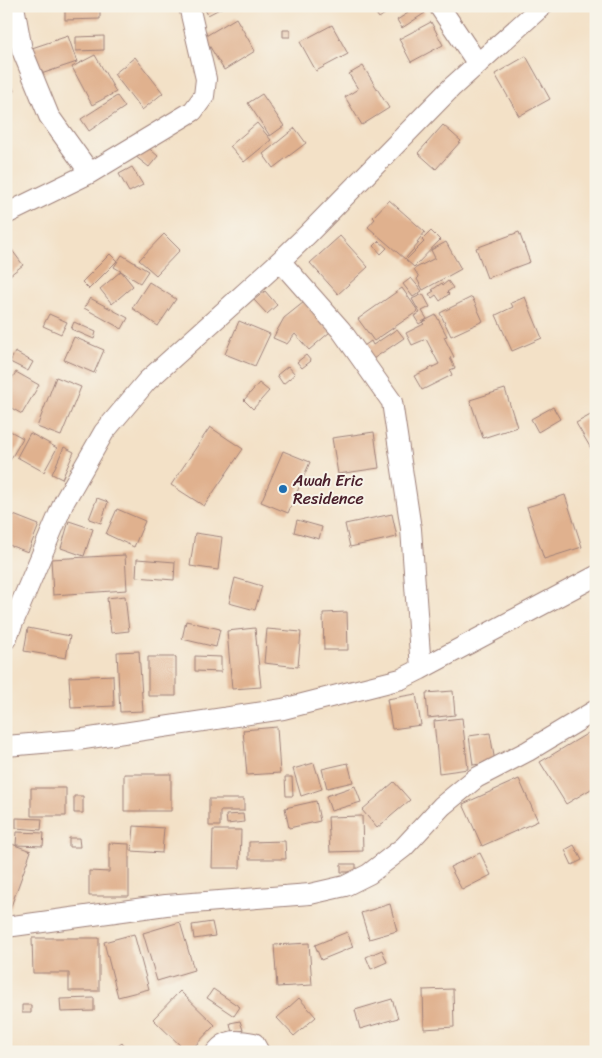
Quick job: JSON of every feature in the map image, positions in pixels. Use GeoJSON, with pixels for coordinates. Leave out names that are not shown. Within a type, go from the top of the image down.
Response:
{"type":"FeatureCollection","features":[{"type":"Feature","properties":{"kind":"street"},"geometry":{"type":"LineString","coordinates":[[14,6],[22,50],[49,116],[90,173]]}},
{"type":"Feature","properties":{"kind":"street"},"geometry":{"type":"LineString","coordinates":[[6,214],[90,173],[193,110],[204,96],[206,80],[189,6]]}},
{"type":"Feature","properties":{"kind":"street"},"geometry":{"type":"LineString","coordinates":[[439,6],[478,64]]}},
{"type":"Feature","properties":{"kind":"street"},"geometry":{"type":"LineString","coordinates":[[6,639],[64,502],[104,432],[146,381],[228,310],[280,261],[452,87],[542,6]]}},
{"type":"Feature","properties":{"kind":"street"},"geometry":{"type":"LineString","coordinates":[[280,261],[340,330],[392,402],[412,529],[422,669]]}},
{"type":"Feature","properties":{"kind":"street"},"geometry":{"type":"LineString","coordinates":[[6,746],[77,740],[282,709],[401,678],[422,669],[596,576]]}},
{"type":"Feature","properties":{"kind":"street"},"geometry":{"type":"LineString","coordinates":[[6,927],[166,905],[310,894],[345,886],[369,874],[404,847],[442,806],[476,778],[528,751],[596,710]]}},
{"type":"Feature","properties":{"kind":"street"},"geometry":{"type":"LineString","coordinates":[[216,1052],[220,1046],[236,1040],[254,1043],[259,1052]]}},
{"type":"Feature","properties":{"kind":"building"},"geometry":{"type":"Polygon","coordinates":[[[65,6],[100,6],[100,19],[65,20],[65,6]]]}},
{"type":"Feature","properties":{"kind":"building"},"geometry":{"type":"Polygon","coordinates":[[[203,6],[225,6],[208,15],[203,6]]]}},
{"type":"Feature","properties":{"kind":"building"},"geometry":{"type":"Polygon","coordinates":[[[371,6],[396,6],[379,18],[371,6]]]}},
{"type":"Feature","properties":{"kind":"building"},"geometry":{"type":"Polygon","coordinates":[[[419,6],[425,13],[402,28],[397,20],[419,6]]]}},
{"type":"Feature","properties":{"kind":"building"},"geometry":{"type":"Polygon","coordinates":[[[236,18],[255,51],[224,70],[204,37],[236,18]]]}},
{"type":"Feature","properties":{"kind":"building"},"geometry":{"type":"Polygon","coordinates":[[[431,22],[443,45],[411,62],[399,39],[431,22]]]}},
{"type":"Feature","properties":{"kind":"building"},"geometry":{"type":"Polygon","coordinates":[[[332,25],[348,54],[316,71],[300,42],[332,25]]]}},
{"type":"Feature","properties":{"kind":"building"},"geometry":{"type":"Polygon","coordinates":[[[283,30],[290,30],[290,37],[283,37],[283,30]]]}},
{"type":"Feature","properties":{"kind":"building"},"geometry":{"type":"Polygon","coordinates":[[[68,36],[77,62],[41,74],[32,48],[68,36]]]}},
{"type":"Feature","properties":{"kind":"building"},"geometry":{"type":"Polygon","coordinates":[[[104,36],[104,50],[76,51],[76,37],[104,36]]]}},
{"type":"Feature","properties":{"kind":"building"},"geometry":{"type":"Polygon","coordinates":[[[95,55],[116,92],[92,105],[72,67],[95,55]]]}},
{"type":"Feature","properties":{"kind":"building"},"geometry":{"type":"Polygon","coordinates":[[[526,56],[550,99],[519,116],[495,74],[526,56]]]}},
{"type":"Feature","properties":{"kind":"building"},"geometry":{"type":"Polygon","coordinates":[[[135,57],[163,93],[142,110],[114,74],[135,57]]]}},
{"type":"Feature","properties":{"kind":"building"},"geometry":{"type":"Polygon","coordinates":[[[363,66],[389,108],[362,125],[345,97],[358,89],[349,74],[363,66]]]}},
{"type":"Feature","properties":{"kind":"building"},"geometry":{"type":"Polygon","coordinates":[[[6,71],[14,91],[6,94],[6,71]]]}},
{"type":"Feature","properties":{"kind":"building"},"geometry":{"type":"Polygon","coordinates":[[[262,94],[284,126],[270,136],[248,103],[262,94]]]}},
{"type":"Feature","properties":{"kind":"building"},"geometry":{"type":"Polygon","coordinates":[[[117,96],[125,107],[89,131],[81,119],[117,96]]]}},
{"type":"Feature","properties":{"kind":"building"},"geometry":{"type":"Polygon","coordinates":[[[257,123],[271,140],[244,162],[230,146],[257,123]]]}},
{"type":"Feature","properties":{"kind":"building"},"geometry":{"type":"Polygon","coordinates":[[[443,125],[461,141],[436,169],[418,153],[443,125]]]}},
{"type":"Feature","properties":{"kind":"building"},"geometry":{"type":"Polygon","coordinates":[[[295,128],[306,143],[273,168],[263,154],[295,128]]]}},
{"type":"Feature","properties":{"kind":"building"},"geometry":{"type":"Polygon","coordinates":[[[145,145],[158,156],[149,167],[135,156],[145,145]]]}},
{"type":"Feature","properties":{"kind":"building"},"geometry":{"type":"Polygon","coordinates":[[[132,167],[143,185],[129,192],[119,174],[132,167]]]}},
{"type":"Feature","properties":{"kind":"building"},"geometry":{"type":"Polygon","coordinates":[[[389,200],[425,232],[417,242],[419,243],[405,259],[368,227],[375,219],[373,217],[389,200]]]}},
{"type":"Feature","properties":{"kind":"building"},"geometry":{"type":"Polygon","coordinates":[[[431,231],[440,240],[414,267],[406,260],[424,242],[422,240],[431,231]]]}},
{"type":"Feature","properties":{"kind":"building"},"geometry":{"type":"Polygon","coordinates":[[[519,232],[530,262],[487,278],[476,248],[519,232]]]}},
{"type":"Feature","properties":{"kind":"building"},"geometry":{"type":"Polygon","coordinates":[[[164,234],[180,250],[156,275],[139,260],[164,234]]]}},
{"type":"Feature","properties":{"kind":"building"},"geometry":{"type":"Polygon","coordinates":[[[340,236],[368,267],[338,294],[310,263],[340,236]]]}},
{"type":"Feature","properties":{"kind":"building"},"geometry":{"type":"Polygon","coordinates":[[[379,241],[387,248],[381,254],[374,246],[379,241]]]}},
{"type":"Feature","properties":{"kind":"building"},"geometry":{"type":"Polygon","coordinates":[[[6,242],[23,265],[10,275],[6,271],[6,242]]]}},
{"type":"Feature","properties":{"kind":"building"},"geometry":{"type":"Polygon","coordinates":[[[446,242],[461,269],[423,290],[414,269],[435,258],[431,250],[446,242]]]}},
{"type":"Feature","properties":{"kind":"building"},"geometry":{"type":"Polygon","coordinates":[[[110,254],[117,261],[89,289],[82,282],[110,254]]]}},
{"type":"Feature","properties":{"kind":"building"},"geometry":{"type":"Polygon","coordinates":[[[122,255],[148,271],[140,283],[114,267],[122,255]]]}},
{"type":"Feature","properties":{"kind":"building"},"geometry":{"type":"Polygon","coordinates":[[[121,271],[133,286],[112,304],[100,289],[121,271]]]}},
{"type":"Feature","properties":{"kind":"building"},"geometry":{"type":"Polygon","coordinates":[[[411,278],[422,291],[413,297],[403,284],[411,278]]]}},
{"type":"Feature","properties":{"kind":"building"},"geometry":{"type":"Polygon","coordinates":[[[448,281],[453,288],[447,292],[449,294],[440,301],[436,295],[432,298],[429,294],[434,291],[432,290],[448,281]]]}},
{"type":"Feature","properties":{"kind":"building"},"geometry":{"type":"Polygon","coordinates":[[[149,282],[176,299],[158,326],[132,308],[149,282]]]}},
{"type":"Feature","properties":{"kind":"building"},"geometry":{"type":"Polygon","coordinates":[[[402,288],[418,311],[374,341],[358,319],[402,288]]]}},
{"type":"Feature","properties":{"kind":"building"},"geometry":{"type":"Polygon","coordinates":[[[265,291],[277,305],[267,314],[254,300],[265,291]]]}},
{"type":"Feature","properties":{"kind":"building"},"geometry":{"type":"Polygon","coordinates":[[[423,294],[430,307],[422,311],[427,319],[419,324],[414,316],[420,313],[412,299],[423,294]]]}},
{"type":"Feature","properties":{"kind":"building"},"geometry":{"type":"Polygon","coordinates":[[[472,297],[483,321],[451,336],[440,313],[472,297]]]}},
{"type":"Feature","properties":{"kind":"building"},"geometry":{"type":"Polygon","coordinates":[[[525,297],[542,338],[512,351],[496,315],[513,307],[511,303],[525,297]]]}},
{"type":"Feature","properties":{"kind":"building"},"geometry":{"type":"Polygon","coordinates":[[[90,298],[128,318],[122,329],[84,308],[90,298]]]}},
{"type":"Feature","properties":{"kind":"building"},"geometry":{"type":"Polygon","coordinates":[[[304,302],[330,332],[309,350],[295,334],[287,344],[273,338],[284,318],[304,302]]]}},
{"type":"Feature","properties":{"kind":"building"},"geometry":{"type":"Polygon","coordinates":[[[49,314],[67,322],[61,334],[43,326],[49,314]]]}},
{"type":"Feature","properties":{"kind":"building"},"geometry":{"type":"Polygon","coordinates":[[[436,315],[447,336],[444,337],[454,357],[450,358],[455,368],[450,370],[452,375],[422,390],[414,376],[439,364],[426,339],[412,345],[406,333],[424,324],[422,322],[436,315]]]}},
{"type":"Feature","properties":{"kind":"building"},"geometry":{"type":"Polygon","coordinates":[[[239,321],[270,334],[255,366],[225,354],[239,321]]]}},
{"type":"Feature","properties":{"kind":"building"},"geometry":{"type":"Polygon","coordinates":[[[74,322],[96,332],[94,339],[71,329],[74,322]]]}},
{"type":"Feature","properties":{"kind":"building"},"geometry":{"type":"Polygon","coordinates":[[[397,329],[404,338],[370,361],[361,348],[371,341],[373,345],[397,329]]]}},
{"type":"Feature","properties":{"kind":"building"},"geometry":{"type":"Polygon","coordinates":[[[74,337],[104,350],[94,373],[64,360],[74,337]]]}},
{"type":"Feature","properties":{"kind":"building"},"geometry":{"type":"Polygon","coordinates":[[[15,352],[33,362],[28,371],[10,362],[15,352]]]}},
{"type":"Feature","properties":{"kind":"building"},"geometry":{"type":"Polygon","coordinates":[[[306,355],[311,361],[302,368],[297,362],[306,355]]]}},
{"type":"Feature","properties":{"kind":"building"},"geometry":{"type":"Polygon","coordinates":[[[288,366],[295,374],[283,384],[277,375],[288,366]]]}},
{"type":"Feature","properties":{"kind":"building"},"geometry":{"type":"Polygon","coordinates":[[[16,372],[39,385],[22,414],[6,405],[6,388],[16,372]]]}},
{"type":"Feature","properties":{"kind":"building"},"geometry":{"type":"Polygon","coordinates":[[[56,377],[81,387],[61,436],[37,427],[56,377]]]}},
{"type":"Feature","properties":{"kind":"building"},"geometry":{"type":"Polygon","coordinates":[[[259,383],[269,391],[253,409],[244,400],[259,383]]]}},
{"type":"Feature","properties":{"kind":"building"},"geometry":{"type":"Polygon","coordinates":[[[505,389],[517,427],[483,438],[470,400],[505,389]]]}},
{"type":"Feature","properties":{"kind":"building"},"geometry":{"type":"Polygon","coordinates":[[[553,407],[560,419],[538,432],[531,419],[553,407]]]}},
{"type":"Feature","properties":{"kind":"building"},"geometry":{"type":"Polygon","coordinates":[[[596,412],[596,457],[576,423],[596,412]]]}},
{"type":"Feature","properties":{"kind":"building"},"geometry":{"type":"Polygon","coordinates":[[[210,427],[243,449],[204,506],[171,485],[210,427]]]}},
{"type":"Feature","properties":{"kind":"building"},"geometry":{"type":"Polygon","coordinates":[[[10,431],[23,438],[6,467],[6,437],[10,431]]]}},
{"type":"Feature","properties":{"kind":"building"},"geometry":{"type":"Polygon","coordinates":[[[374,432],[379,468],[338,474],[332,438],[374,432]]]}},
{"type":"Feature","properties":{"kind":"building"},"geometry":{"type":"Polygon","coordinates":[[[30,433],[57,448],[44,472],[17,457],[30,433]]]}},
{"type":"Feature","properties":{"kind":"building"},"geometry":{"type":"Polygon","coordinates":[[[64,447],[74,452],[62,479],[52,474],[64,447]]]}},
{"type":"Feature","properties":{"kind":"building"},"geometry":{"type":"Polygon","coordinates":[[[283,451],[310,462],[288,513],[261,502],[283,451]]]}},
{"type":"Feature","properties":{"kind":"building"},"geometry":{"type":"Polygon","coordinates":[[[565,495],[582,547],[544,559],[527,507],[565,495]]]}},
{"type":"Feature","properties":{"kind":"building"},"geometry":{"type":"Polygon","coordinates":[[[97,498],[108,502],[101,523],[89,519],[97,498]]]}},
{"type":"Feature","properties":{"kind":"building"},"geometry":{"type":"Polygon","coordinates":[[[117,509],[145,521],[134,547],[106,534],[117,509]]]}},
{"type":"Feature","properties":{"kind":"building"},"geometry":{"type":"Polygon","coordinates":[[[6,512],[39,525],[28,552],[6,544],[6,512]]]}},
{"type":"Feature","properties":{"kind":"building"},"geometry":{"type":"Polygon","coordinates":[[[392,514],[397,537],[350,547],[345,524],[392,514]]]}},
{"type":"Feature","properties":{"kind":"building"},"geometry":{"type":"Polygon","coordinates":[[[297,520],[322,527],[319,539],[294,532],[297,520]]]}},
{"type":"Feature","properties":{"kind":"building"},"geometry":{"type":"Polygon","coordinates":[[[69,521],[93,529],[84,556],[61,548],[69,521]]]}},
{"type":"Feature","properties":{"kind":"building"},"geometry":{"type":"Polygon","coordinates":[[[195,533],[222,537],[218,570],[190,566],[195,533]]]}},
{"type":"Feature","properties":{"kind":"building"},"geometry":{"type":"Polygon","coordinates":[[[125,555],[127,590],[53,595],[51,559],[125,555]]]}},
{"type":"Feature","properties":{"kind":"building"},"geometry":{"type":"Polygon","coordinates":[[[137,559],[175,562],[174,580],[136,577],[137,559]]]}},
{"type":"Feature","properties":{"kind":"building"},"geometry":{"type":"Polygon","coordinates":[[[235,578],[262,586],[255,610],[229,603],[235,578]]]}},
{"type":"Feature","properties":{"kind":"building"},"geometry":{"type":"Polygon","coordinates":[[[125,596],[129,631],[111,633],[107,598],[125,596]]]}},
{"type":"Feature","properties":{"kind":"building"},"geometry":{"type":"Polygon","coordinates":[[[347,612],[348,650],[324,650],[323,613],[347,612]]]}},
{"type":"Feature","properties":{"kind":"building"},"geometry":{"type":"Polygon","coordinates":[[[186,621],[220,629],[216,647],[182,639],[186,621]]]}},
{"type":"Feature","properties":{"kind":"building"},"geometry":{"type":"Polygon","coordinates":[[[28,628],[70,636],[66,658],[24,651],[28,628]]]}},
{"type":"Feature","properties":{"kind":"building"},"geometry":{"type":"Polygon","coordinates":[[[255,628],[261,687],[232,689],[227,631],[255,628]]]}},
{"type":"Feature","properties":{"kind":"building"},"geometry":{"type":"Polygon","coordinates":[[[267,629],[301,632],[298,667],[264,663],[267,629]]]}},
{"type":"Feature","properties":{"kind":"building"},"geometry":{"type":"Polygon","coordinates":[[[139,651],[143,711],[120,712],[117,652],[139,651]]]}},
{"type":"Feature","properties":{"kind":"building"},"geometry":{"type":"Polygon","coordinates":[[[195,656],[221,657],[221,672],[195,671],[195,656]]]}},
{"type":"Feature","properties":{"kind":"building"},"geometry":{"type":"Polygon","coordinates":[[[148,657],[176,657],[176,696],[148,696],[148,657]]]}},
{"type":"Feature","properties":{"kind":"building"},"geometry":{"type":"Polygon","coordinates":[[[113,675],[114,706],[71,708],[69,677],[113,675]]]}},
{"type":"Feature","properties":{"kind":"building"},"geometry":{"type":"Polygon","coordinates":[[[453,691],[455,715],[428,718],[426,693],[453,691]]]}},
{"type":"Feature","properties":{"kind":"building"},"geometry":{"type":"Polygon","coordinates":[[[416,694],[421,725],[392,729],[387,699],[416,694]]]}},
{"type":"Feature","properties":{"kind":"building"},"geometry":{"type":"Polygon","coordinates":[[[462,718],[468,769],[439,773],[434,721],[462,718]]]}},
{"type":"Feature","properties":{"kind":"building"},"geometry":{"type":"Polygon","coordinates":[[[277,727],[280,773],[247,775],[243,730],[277,727]]]}},
{"type":"Feature","properties":{"kind":"building"},"geometry":{"type":"Polygon","coordinates":[[[590,732],[596,742],[596,786],[566,804],[540,762],[590,732]]]}},
{"type":"Feature","properties":{"kind":"building"},"geometry":{"type":"Polygon","coordinates":[[[490,733],[495,762],[473,765],[469,736],[490,733]]]}},
{"type":"Feature","properties":{"kind":"building"},"geometry":{"type":"Polygon","coordinates":[[[314,763],[322,789],[301,796],[293,769],[314,763]]]}},
{"type":"Feature","properties":{"kind":"building"},"geometry":{"type":"Polygon","coordinates":[[[348,763],[353,782],[327,788],[322,769],[348,763]]]}},
{"type":"Feature","properties":{"kind":"building"},"geometry":{"type":"Polygon","coordinates":[[[124,774],[171,774],[171,811],[124,811],[124,774]]]}},
{"type":"Feature","properties":{"kind":"building"},"geometry":{"type":"Polygon","coordinates":[[[285,777],[292,777],[293,796],[286,796],[285,777]]]}},
{"type":"Feature","properties":{"kind":"building"},"geometry":{"type":"Polygon","coordinates":[[[519,779],[538,821],[482,846],[463,804],[519,779]]]}},
{"type":"Feature","properties":{"kind":"building"},"geometry":{"type":"Polygon","coordinates":[[[394,782],[410,800],[377,828],[362,810],[394,782]]]}},
{"type":"Feature","properties":{"kind":"building"},"geometry":{"type":"Polygon","coordinates":[[[355,786],[361,802],[331,811],[326,796],[355,786]]]}},
{"type":"Feature","properties":{"kind":"building"},"geometry":{"type":"Polygon","coordinates":[[[31,788],[66,788],[66,816],[31,816],[31,788]]]}},
{"type":"Feature","properties":{"kind":"building"},"geometry":{"type":"Polygon","coordinates":[[[74,796],[83,796],[83,813],[74,813],[74,796]]]}},
{"type":"Feature","properties":{"kind":"building"},"geometry":{"type":"Polygon","coordinates":[[[209,799],[244,799],[244,811],[220,811],[220,826],[209,826],[209,799]]]}},
{"type":"Feature","properties":{"kind":"building"},"geometry":{"type":"Polygon","coordinates":[[[316,801],[320,821],[289,828],[285,808],[316,801]]]}},
{"type":"Feature","properties":{"kind":"building"},"geometry":{"type":"Polygon","coordinates":[[[243,814],[244,822],[227,824],[226,815],[243,814]]]}},
{"type":"Feature","properties":{"kind":"building"},"geometry":{"type":"Polygon","coordinates":[[[362,816],[363,851],[330,852],[328,817],[362,816]]]}},
{"type":"Feature","properties":{"kind":"building"},"geometry":{"type":"Polygon","coordinates":[[[16,818],[42,819],[41,830],[16,828],[16,818]]]}},
{"type":"Feature","properties":{"kind":"building"},"geometry":{"type":"Polygon","coordinates":[[[134,826],[164,828],[162,853],[132,851],[134,826]]]}},
{"type":"Feature","properties":{"kind":"building"},"geometry":{"type":"Polygon","coordinates":[[[213,830],[241,830],[240,868],[212,868],[213,830]]]}},
{"type":"Feature","properties":{"kind":"building"},"geometry":{"type":"Polygon","coordinates":[[[17,832],[44,833],[43,846],[16,845],[17,832]]]}},
{"type":"Feature","properties":{"kind":"building"},"geometry":{"type":"Polygon","coordinates":[[[69,838],[79,838],[80,847],[69,847],[69,838]]]}},
{"type":"Feature","properties":{"kind":"building"},"geometry":{"type":"Polygon","coordinates":[[[285,841],[286,859],[249,859],[249,842],[285,841]]]}},
{"type":"Feature","properties":{"kind":"building"},"geometry":{"type":"Polygon","coordinates":[[[6,842],[31,851],[9,912],[6,911],[6,842]]]}},
{"type":"Feature","properties":{"kind":"building"},"geometry":{"type":"Polygon","coordinates":[[[109,843],[129,844],[129,896],[89,896],[89,871],[109,872],[109,843]]]}},
{"type":"Feature","properties":{"kind":"building"},"geometry":{"type":"Polygon","coordinates":[[[574,845],[582,860],[572,865],[565,850],[574,845]]]}},
{"type":"Feature","properties":{"kind":"building"},"geometry":{"type":"Polygon","coordinates":[[[480,853],[491,875],[462,890],[450,867],[480,853]]]}},
{"type":"Feature","properties":{"kind":"building"},"geometry":{"type":"Polygon","coordinates":[[[341,864],[356,864],[356,872],[341,872],[341,864]]]}},
{"type":"Feature","properties":{"kind":"building"},"geometry":{"type":"Polygon","coordinates":[[[390,904],[397,931],[369,939],[361,913],[390,904]]]}},
{"type":"Feature","properties":{"kind":"building"},"geometry":{"type":"Polygon","coordinates":[[[180,922],[194,970],[157,981],[143,933],[180,922]]]}},
{"type":"Feature","properties":{"kind":"building"},"geometry":{"type":"Polygon","coordinates":[[[212,922],[215,936],[194,939],[192,925],[212,922]]]}},
{"type":"Feature","properties":{"kind":"building"},"geometry":{"type":"Polygon","coordinates":[[[347,932],[353,947],[321,960],[315,945],[347,932]]]}},
{"type":"Feature","properties":{"kind":"building"},"geometry":{"type":"Polygon","coordinates":[[[134,934],[149,989],[118,997],[104,942],[134,934]]]}},
{"type":"Feature","properties":{"kind":"building"},"geometry":{"type":"Polygon","coordinates":[[[32,938],[99,938],[99,991],[69,991],[69,973],[33,973],[32,938]]]}},
{"type":"Feature","properties":{"kind":"building"},"geometry":{"type":"Polygon","coordinates":[[[309,943],[312,985],[277,987],[274,945],[309,943]]]}},
{"type":"Feature","properties":{"kind":"building"},"geometry":{"type":"Polygon","coordinates":[[[382,950],[387,962],[371,969],[366,957],[382,950]]]}},
{"type":"Feature","properties":{"kind":"building"},"geometry":{"type":"Polygon","coordinates":[[[213,989],[240,1007],[234,1016],[207,998],[213,989]]]}},
{"type":"Feature","properties":{"kind":"building"},"geometry":{"type":"Polygon","coordinates":[[[453,989],[454,1027],[424,1029],[423,990],[453,989]]]}},
{"type":"Feature","properties":{"kind":"building"},"geometry":{"type":"Polygon","coordinates":[[[180,991],[215,1025],[189,1052],[153,1019],[180,991]]]}},
{"type":"Feature","properties":{"kind":"building"},"geometry":{"type":"Polygon","coordinates":[[[94,998],[94,1011],[61,1012],[60,999],[94,998]]]}},
{"type":"Feature","properties":{"kind":"building"},"geometry":{"type":"Polygon","coordinates":[[[299,998],[316,1017],[294,1036],[277,1018],[299,998]]]}},
{"type":"Feature","properties":{"kind":"building"},"geometry":{"type":"Polygon","coordinates":[[[392,999],[398,1018],[360,1029],[355,1010],[392,999]]]}},
{"type":"Feature","properties":{"kind":"building"},"geometry":{"type":"Polygon","coordinates":[[[22,1005],[31,1005],[31,1013],[22,1013],[22,1005]]]}},
{"type":"Feature","properties":{"kind":"building"},"geometry":{"type":"Polygon","coordinates":[[[240,1021],[243,1030],[232,1033],[230,1023],[240,1021]]]}},
{"type":"Feature","properties":{"kind":"building"},"geometry":{"type":"Polygon","coordinates":[[[122,1043],[128,1052],[110,1052],[122,1043]]]}},
{"type":"Feature","properties":{"kind":"place","name":"Awah Eric Residence"},"geometry":{"type":"Point","coordinates":[283,489]}}]}
